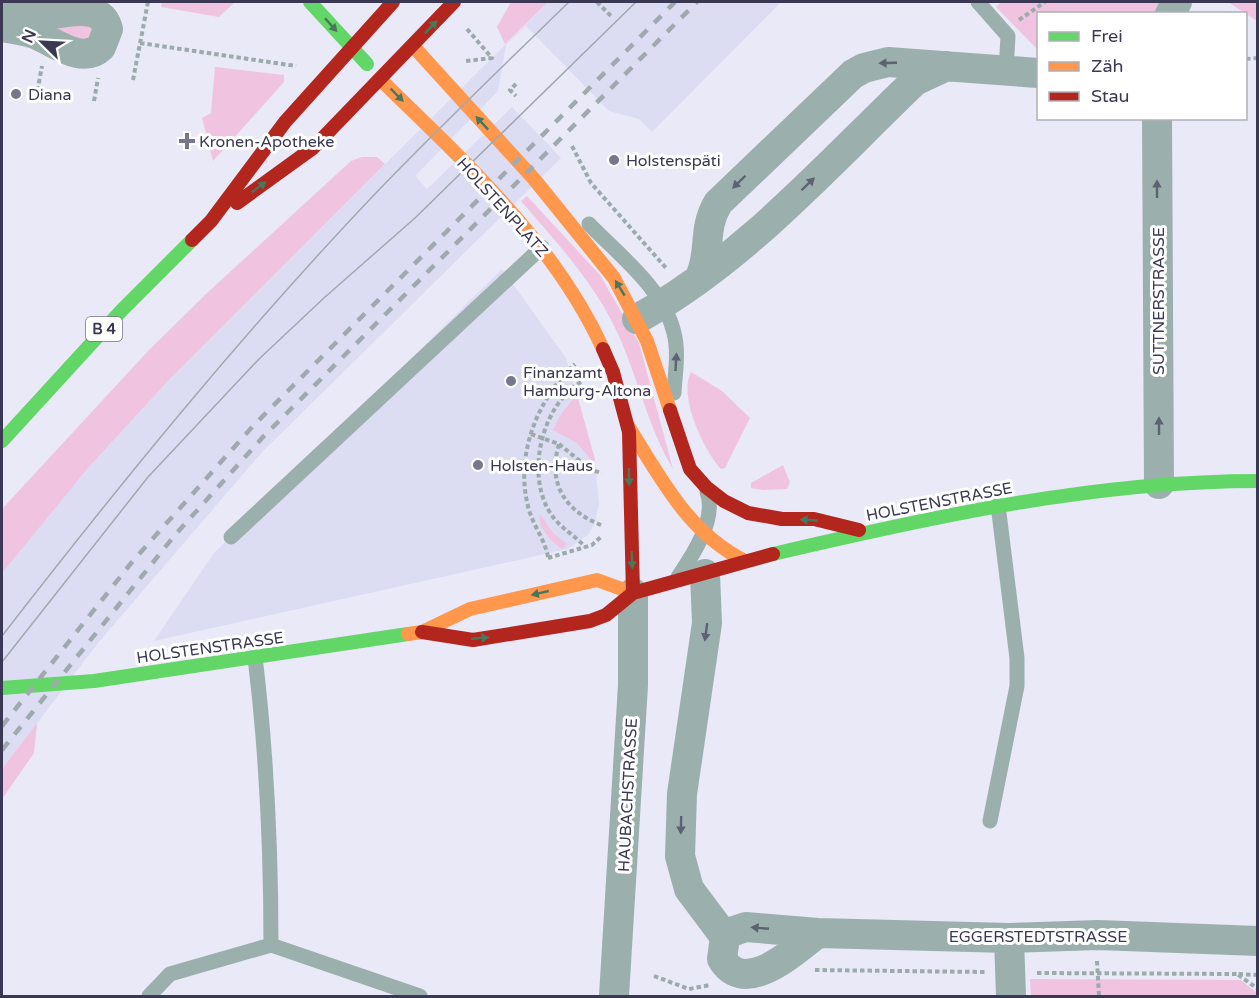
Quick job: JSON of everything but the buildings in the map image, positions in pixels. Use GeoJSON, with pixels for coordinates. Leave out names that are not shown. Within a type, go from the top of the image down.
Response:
{"type":"FeatureCollection","features":[{"type":"Feature","properties":{"kind":"main road","name":"HOLSTENPLATZ"},"geometry":{"type":"LineString","coordinates":[[310,2],[380,79],[513,213],[542,247],[574,291],[588,316],[615,382],[628,426],[633,593]]}},
{"type":"Feature","properties":{"kind":"main road"},"geometry":{"type":"LineString","coordinates":[[372,2],[386,17]]}},
{"type":"Feature","properties":{"kind":"main road","name":"B 4"},"geometry":{"type":"LineString","coordinates":[[2,441],[122,310],[211,221],[285,122],[351,48],[386,17],[393,2]]}},
{"type":"Feature","properties":{"kind":"main road","name":"B 4"},"geometry":{"type":"LineString","coordinates":[[211,221],[313,148],[380,79],[409,42],[454,2]]}},
{"type":"Feature","properties":{"kind":"main road"},"geometry":{"type":"LineString","coordinates":[[409,42],[534,179],[614,278],[671,297],[672,420],[690,469],[706,487],[724,501],[757,515],[782,519],[814,519],[867,531]]}},
{"type":"Feature","properties":{"kind":"main road","name":"HOLSTENPLATZ"},"geometry":{"type":"LineString","coordinates":[[628,426],[702,535],[713,545],[745,561]]}},
{"type":"Feature","properties":{"kind":"main road","name":"HOLSTENSTRASSE"},"geometry":{"type":"LineString","coordinates":[[422,632],[473,640],[580,623],[606,615],[633,593],[745,561],[867,531],[998,505],[1159,484],[1257,482]]}},
{"type":"Feature","properties":{"kind":"main road","name":"HOLSTENSTRASSE"},"geometry":{"type":"LineString","coordinates":[[2,688],[94,681],[422,632],[470,609],[597,580],[633,593]]}},
{"type":"Feature","properties":{"kind":"street"},"geometry":{"type":"LineString","coordinates":[[2,6],[35,23],[2,27]]}},
{"type":"Feature","properties":{"kind":"street"},"geometry":{"type":"LineString","coordinates":[[671,297],[707,258],[708,223],[718,203],[844,80],[864,68],[882,63],[1037,73]]}},
{"type":"Feature","properties":{"kind":"street"},"geometry":{"type":"LineString","coordinates":[[671,297],[741,247],[915,81],[947,66]]}},
{"type":"Feature","properties":{"kind":"street","name":"SUTTNERSTRASSE"},"geometry":{"type":"LineString","coordinates":[[1157,120],[1159,484]]}},
{"type":"Feature","properties":{"kind":"street"},"geometry":{"type":"LineString","coordinates":[[705,574],[707,623],[682,794],[680,856],[689,889],[725,937],[721,952],[729,969],[744,976],[757,974],[788,956],[818,933]]}},
{"type":"Feature","properties":{"kind":"street","name":"HAUBACHSTRASSE"},"geometry":{"type":"LineString","coordinates":[[614,996],[633,685],[633,593]]}},
{"type":"Feature","properties":{"kind":"street","name":"EGGERSTEDTSTRASSE"},"geometry":{"type":"LineString","coordinates":[[725,937],[728,933],[746,927],[818,933],[1009,938],[1098,935],[1257,941]]}},
{"type":"Feature","properties":{"kind":"street"},"geometry":{"type":"LineString","coordinates":[[1009,938],[1011,996]]}},
{"type":"Feature","properties":{"kind":"lane"},"geometry":{"type":"LineString","coordinates":[[978,2],[1005,30],[1009,42],[1006,70]]}},
{"type":"Feature","properties":{"kind":"lane"},"geometry":{"type":"LineString","coordinates":[[534,179],[578,212],[644,281],[671,297],[671,322],[676,351],[672,420]]}},
{"type":"Feature","properties":{"kind":"lane"},"geometry":{"type":"LineString","coordinates":[[231,537],[542,247]]}},
{"type":"Feature","properties":{"kind":"lane"},"geometry":{"type":"LineString","coordinates":[[675,582],[702,535],[710,498],[706,487]]}},
{"type":"Feature","properties":{"kind":"lane"},"geometry":{"type":"LineString","coordinates":[[990,821],[1017,686],[1017,658],[998,505]]}},
{"type":"Feature","properties":{"kind":"lane"},"geometry":{"type":"LineString","coordinates":[[255,657],[266,752],[271,847],[272,945]]}},
{"type":"Feature","properties":{"kind":"lane"},"geometry":{"type":"LineString","coordinates":[[149,996],[170,974],[272,945],[420,996]]}},
{"type":"Feature","properties":{"kind":"path"},"geometry":{"type":"LineString","coordinates":[[133,80],[148,2]]}},
{"type":"Feature","properties":{"kind":"path"},"geometry":{"type":"LineString","coordinates":[[597,2],[612,17]]}},
{"type":"Feature","properties":{"kind":"path"},"geometry":{"type":"LineString","coordinates":[[1005,30],[1045,2]]}},
{"type":"Feature","properties":{"kind":"path"},"geometry":{"type":"LineString","coordinates":[[462,24],[492,58],[466,61]]}},
{"type":"Feature","properties":{"kind":"path"},"geometry":{"type":"LineString","coordinates":[[140,43],[303,67]]}},
{"type":"Feature","properties":{"kind":"path"},"geometry":{"type":"LineString","coordinates":[[36,98],[43,64]]}},
{"type":"Feature","properties":{"kind":"path"},"geometry":{"type":"LineString","coordinates":[[94,101],[98,74]]}},
{"type":"Feature","properties":{"kind":"path"},"geometry":{"type":"LineString","coordinates":[[516,84],[510,90],[516,96]]}},
{"type":"Feature","properties":{"kind":"path"},"geometry":{"type":"LineString","coordinates":[[572,146],[591,183],[671,297]]}},
{"type":"Feature","properties":{"kind":"path"},"geometry":{"type":"LineString","coordinates":[[548,557],[530,514],[525,491],[525,470],[531,434],[551,391],[575,364]]}},
{"type":"Feature","properties":{"kind":"path"},"geometry":{"type":"LineString","coordinates":[[581,382],[564,395],[552,414],[543,438],[539,471],[543,498],[556,521],[585,547]]}},
{"type":"Feature","properties":{"kind":"path"},"geometry":{"type":"LineString","coordinates":[[531,434],[559,444],[591,470],[604,473]]}},
{"type":"Feature","properties":{"kind":"path"},"geometry":{"type":"LineString","coordinates":[[559,444],[554,465],[555,479],[561,495],[577,513],[604,527]]}},
{"type":"Feature","properties":{"kind":"path"},"geometry":{"type":"LineString","coordinates":[[1098,935],[1099,996]]}},
{"type":"Feature","properties":{"kind":"path"},"geometry":{"type":"LineString","coordinates":[[654,976],[689,989],[699,988],[719,980],[729,969]]}},
{"type":"Feature","properties":{"kind":"path"},"geometry":{"type":"LineString","coordinates":[[1257,975],[1238,974],[1257,989]]}},
{"type":"Feature","properties":{"kind":"shaded area"},"geometry":{"type":"Polygon","coordinates":[[[162,2],[235,2],[219,17],[161,7],[162,2]]]}},
{"type":"Feature","properties":{"kind":"shaded area"},"geometry":{"type":"Polygon","coordinates":[[[511,2],[548,2],[505,44],[497,27],[511,2]]]}},
{"type":"Feature","properties":{"kind":"shaded area"},"geometry":{"type":"Polygon","coordinates":[[[548,2],[781,2],[652,132],[639,119],[609,111],[526,26],[506,45],[498,91],[415,176],[427,189],[512,107],[561,158],[262,452],[98,643],[2,769],[3,568],[88,468],[167,382],[548,2]]]}},
{"type":"Feature","properties":{"kind":"shaded area"},"geometry":{"type":"Polygon","coordinates":[[[1001,2],[1162,2],[1156,12],[1037,12],[1037,49],[996,7],[1001,2]]]}},
{"type":"Feature","properties":{"kind":"shaded area"},"geometry":{"type":"Polygon","coordinates":[[[1228,2],[1257,2],[1257,21],[1247,14],[1247,12],[1228,2]]]}},
{"type":"Feature","properties":{"kind":"shaded area"},"geometry":{"type":"Polygon","coordinates":[[[89,24],[94,33],[85,41],[50,27],[89,24]]]}},
{"type":"Feature","properties":{"kind":"shaded area"},"geometry":{"type":"Polygon","coordinates":[[[215,67],[284,75],[284,82],[213,161],[202,118],[211,113],[215,67]]]}},
{"type":"Feature","properties":{"kind":"shaded area"},"geometry":{"type":"Polygon","coordinates":[[[362,157],[377,157],[385,164],[167,382],[88,468],[2,573],[2,509],[149,350],[206,294],[351,161],[362,157]]]}},
{"type":"Feature","properties":{"kind":"shaded area"},"geometry":{"type":"Polygon","coordinates":[[[527,196],[600,275],[639,343],[673,469],[664,453],[609,315],[574,264],[521,201],[527,196]]]}},
{"type":"Feature","properties":{"kind":"shaded area"},"geometry":{"type":"Polygon","coordinates":[[[502,269],[566,358],[595,460],[599,504],[595,523],[588,535],[567,549],[154,641],[214,553],[502,269]]]}},
{"type":"Feature","properties":{"kind":"shaded area"},"geometry":{"type":"Polygon","coordinates":[[[691,372],[722,391],[750,418],[725,468],[721,469],[714,461],[695,423],[688,395],[691,372]]]}},
{"type":"Feature","properties":{"kind":"shaded area"},"geometry":{"type":"Polygon","coordinates":[[[577,394],[595,460],[593,462],[577,443],[553,430],[561,414],[577,394]]]}},
{"type":"Feature","properties":{"kind":"shaded area"},"geometry":{"type":"Polygon","coordinates":[[[783,465],[790,482],[787,489],[751,488],[751,483],[783,465]]]}},
{"type":"Feature","properties":{"kind":"shaded area"},"geometry":{"type":"Polygon","coordinates":[[[540,514],[553,533],[567,544],[562,549],[549,538],[543,529],[540,514]]]}},
{"type":"Feature","properties":{"kind":"shaded area"},"geometry":{"type":"Polygon","coordinates":[[[37,723],[34,753],[2,799],[2,769],[37,723]]]}},
{"type":"Feature","properties":{"kind":"shaded area"},"geometry":{"type":"Polygon","coordinates":[[[1030,979],[1241,980],[1257,993],[1257,996],[1031,996],[1030,979]]]}},
{"type":"Feature","properties":{"kind":"tram line"},"geometry":{"type":"LineString","coordinates":[[2,636],[136,467],[276,302],[397,171],[569,2]]}},
{"type":"Feature","properties":{"kind":"tram line"},"geometry":{"type":"LineString","coordinates":[[2,662],[148,477],[259,359],[415,218],[636,2]]}},
{"type":"Feature","properties":{"kind":"railway"},"geometry":{"type":"LineString","coordinates":[[2,726],[132,562],[253,426],[675,2]]}},
{"type":"Feature","properties":{"kind":"railway"},"geometry":{"type":"LineString","coordinates":[[2,750],[175,535],[263,437],[697,2]]}},
{"type":"Feature","properties":{"kind":"traffic: fast"},"geometry":{"type":"LineString","coordinates":[[310,2],[367,64]]}},
{"type":"Feature","properties":{"kind":"traffic: fast"},"geometry":{"type":"LineString","coordinates":[[2,441],[122,310],[192,240]]}},
{"type":"Feature","properties":{"kind":"traffic: fast"},"geometry":{"type":"LineString","coordinates":[[773,554],[892,527],[1074,494],[1135,487],[1258,481]]}},
{"type":"Feature","properties":{"kind":"traffic: fast"},"geometry":{"type":"LineString","coordinates":[[2,688],[94,681],[408,634]]}},
{"type":"Feature","properties":{"kind":"traffic: slow"},"geometry":{"type":"LineString","coordinates":[[413,46],[534,179],[614,278],[647,341],[670,410]]}},
{"type":"Feature","properties":{"kind":"traffic: slow"},"geometry":{"type":"LineString","coordinates":[[380,79],[474,172],[533,238],[583,310],[603,349]]}},
{"type":"Feature","properties":{"kind":"traffic: slow"},"geometry":{"type":"LineString","coordinates":[[628,426],[664,484],[692,520],[725,549],[745,561]]}},
{"type":"Feature","properties":{"kind":"traffic: slow"},"geometry":{"type":"LineString","coordinates":[[408,634],[422,632],[470,609],[597,580],[633,593]]}},
{"type":"Feature","properties":{"kind":"traffic: jam"},"geometry":{"type":"LineString","coordinates":[[192,240],[211,221],[285,122],[393,2]]}},
{"type":"Feature","properties":{"kind":"traffic: jam"},"geometry":{"type":"LineString","coordinates":[[237,203],[313,148],[454,2]]}},
{"type":"Feature","properties":{"kind":"traffic: jam"},"geometry":{"type":"LineString","coordinates":[[603,349],[613,372],[629,432],[633,593]]}},
{"type":"Feature","properties":{"kind":"traffic: jam"},"geometry":{"type":"LineString","coordinates":[[670,410],[690,469],[706,487],[724,501],[748,513],[782,519],[814,519],[859,530]]}},
{"type":"Feature","properties":{"kind":"traffic: jam"},"geometry":{"type":"LineString","coordinates":[[422,632],[473,640],[590,621],[606,615],[633,593],[773,554]]}},
{"type":"Feature","properties":{"kind":"place","name":"Diana"},"geometry":{"type":"Point","coordinates":[16,94]}},
{"type":"Feature","properties":{"kind":"place","name":"Kronen-Apotheke"},"geometry":{"type":"Point","coordinates":[187,141]}},
{"type":"Feature","properties":{"kind":"place","name":"Holstenspäti"},"geometry":{"type":"Point","coordinates":[614,160]}},
{"type":"Feature","properties":{"kind":"place","name":"Finanzamt Hamburg-Altona"},"geometry":{"type":"Point","coordinates":[511,381]}},
{"type":"Feature","properties":{"kind":"place","name":"Holsten-Haus"},"geometry":{"type":"Point","coordinates":[478,465]}}]}
